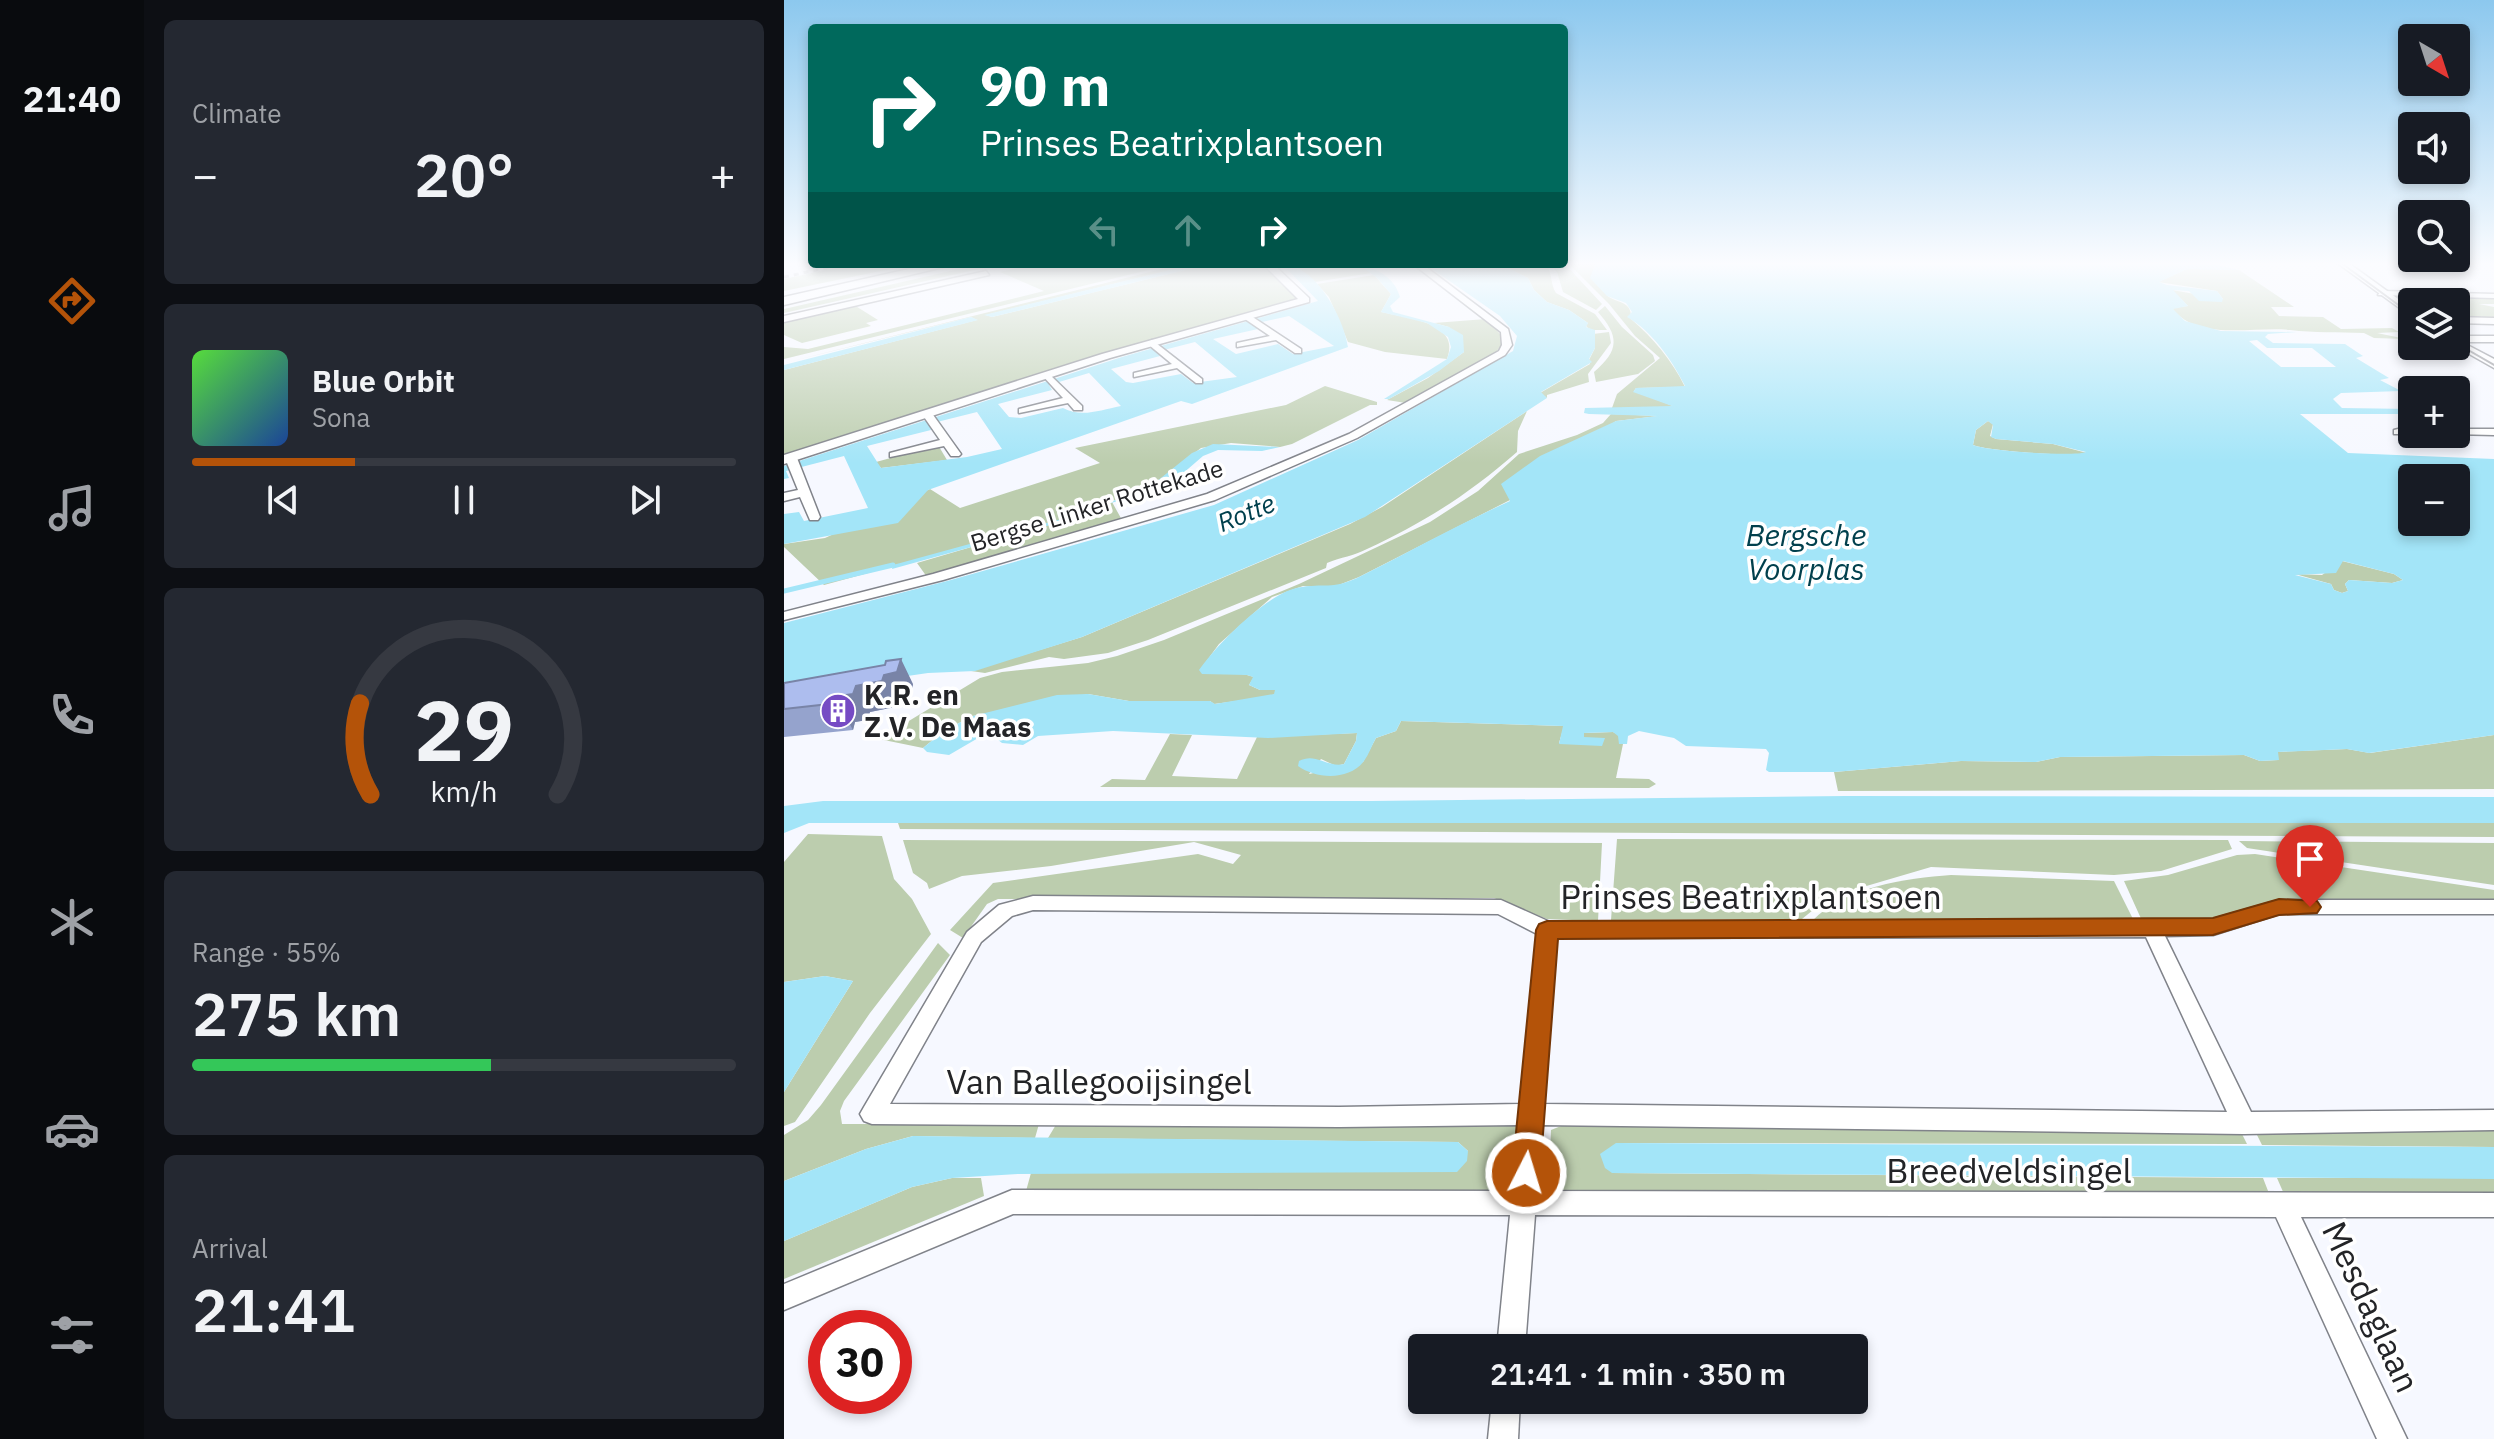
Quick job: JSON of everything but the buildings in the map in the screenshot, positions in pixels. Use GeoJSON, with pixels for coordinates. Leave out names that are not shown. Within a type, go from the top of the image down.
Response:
{"type":"FeatureCollection","features":[{"type":"Feature","properties":{"kind":"street"},"geometry":{"type":"LineString","coordinates":[[814,517],[790,463],[1051,379],[1219,329]]}},
{"type":"Feature","properties":{"kind":"street"},"geometry":{"type":"LineString","coordinates":[[1265,329],[1298,351]]}},
{"type":"Feature","properties":{"kind":"street","name":"Bergse Linker Rottekade"},"geometry":{"type":"LineString","coordinates":[[784,616],[938,577],[1211,497],[1353,436],[1502,353],[1507,345],[1503,329]]}},
{"type":"Feature","properties":{"kind":"street"},"geometry":{"type":"LineString","coordinates":[[1240,345],[1276,337]]}},
{"type":"Feature","properties":{"kind":"street"},"geometry":{"type":"LineString","coordinates":[[2470,340],[2494,339]]}},
{"type":"Feature","properties":{"kind":"street"},"geometry":{"type":"LineString","coordinates":[[1156,347],[1199,381]]}},
{"type":"Feature","properties":{"kind":"street"},"geometry":{"type":"LineString","coordinates":[[2470,349],[2494,364]]}},
{"type":"Feature","properties":{"kind":"street"},"geometry":{"type":"LineString","coordinates":[[1137,375],[1179,365]]}},
{"type":"Feature","properties":{"kind":"street"},"geometry":{"type":"LineString","coordinates":[[1023,411],[1074,404],[1051,379]]}},
{"type":"Feature","properties":{"kind":"street"},"geometry":{"type":"LineString","coordinates":[[930,418],[955,454]]}},
{"type":"Feature","properties":{"kind":"street"},"geometry":{"type":"LineString","coordinates":[[2470,432],[2494,432]]}},
{"type":"Feature","properties":{"kind":"street"},"geometry":{"type":"LineString","coordinates":[[894,455],[947,442]]}},
{"type":"Feature","properties":{"kind":"street"},"geometry":{"type":"LineString","coordinates":[[784,497],[804,492]]}},
{"type":"Feature","properties":{"kind":"street","name":"Prinses Beatrixplantsoen"},"geometry":{"type":"LineString","coordinates":[[974,937],[1006,910],[1033,903],[1501,907],[1547,930],[2152,929],[2213,927],[2279,907],[2494,907]]}},
{"type":"Feature","properties":{"kind":"street"},"geometry":{"type":"LineString","coordinates":[[2152,929],[2244,1123]]}},
{"type":"Feature","properties":{"kind":"street"},"geometry":{"type":"LineString","coordinates":[[1512,1334],[1547,930]]}},
{"type":"Feature","properties":{"kind":"street","name":"Van Ballegooijsingel"},"geometry":{"type":"LineString","coordinates":[[974,937],[872,1114],[1339,1117],[1531,1114]]}},
{"type":"Feature","properties":{"kind":"street","name":"Breedveldsingel"},"geometry":{"type":"LineString","coordinates":[[1531,1114],[2244,1123],[2494,1120]]}},
{"type":"Feature","properties":{"kind":"street"},"geometry":{"type":"LineString","coordinates":[[784,1297],[1012,1202],[1523,1203]]}},
{"type":"Feature","properties":{"kind":"street","name":"Breedveldsingel"},"geometry":{"type":"LineString","coordinates":[[1523,1203],[2494,1205]]}},
{"type":"Feature","properties":{"kind":"street","name":"Mesdaglaan"},"geometry":{"type":"LineString","coordinates":[[2283,1205],[2392,1439]]}},
{"type":"Feature","properties":{"kind":"street"},"geometry":{"type":"LineString","coordinates":[[1503,1439],[1505,1414]]}},
{"type":"Feature","properties":{"kind":"green space"},"geometry":{"type":"Polygon","coordinates":[[[784,329],[858,329],[802,343],[784,335],[784,329]]]}},
{"type":"Feature","properties":{"kind":"green space"},"geometry":{"type":"Polygon","coordinates":[[[889,329],[906,329],[784,359],[784,347],[808,349],[889,329]]]}},
{"type":"Feature","properties":{"kind":"green space"},"geometry":{"type":"Polygon","coordinates":[[[942,329],[1208,329],[784,459],[784,370],[942,329]]]}},
{"type":"Feature","properties":{"kind":"green space"},"geometry":{"type":"Polygon","coordinates":[[[1343,329],[1439,329],[1447,337],[1449,347],[1447,359],[1385,352],[1348,342],[1343,329]]]}},
{"type":"Feature","properties":{"kind":"green space"},"geometry":{"type":"Polygon","coordinates":[[[1450,329],[1496,329],[1502,336],[1502,344],[1494,355],[1406,403],[1387,400],[1428,378],[1464,352],[1450,329]]]}},
{"type":"Feature","properties":{"kind":"green space"},"geometry":{"type":"Polygon","coordinates":[[[1610,329],[1624,329],[1653,355],[1655,361],[1638,374],[1596,382],[1594,372],[1609,357],[1613,336],[1610,329]]]}},
{"type":"Feature","properties":{"kind":"green space"},"geometry":{"type":"Polygon","coordinates":[[[1629,329],[1641,329],[1654,342],[1685,387],[1636,388],[1634,391],[1673,406],[1665,409],[1612,408],[1617,394],[1660,358],[1629,329]]]}},
{"type":"Feature","properties":{"kind":"green space"},"geometry":{"type":"Polygon","coordinates":[[[2278,329],[2394,329],[2398,332],[2377,333],[2398,339],[2374,338],[2364,333],[2278,329]]]}},
{"type":"Feature","properties":{"kind":"green space"},"geometry":{"type":"Polygon","coordinates":[[[1609,332],[1611,343],[1588,374],[1589,382],[1547,395],[1547,398],[1540,393],[1590,364],[1595,348],[1593,334],[1609,332]]]}},
{"type":"Feature","properties":{"kind":"green space"},"geometry":{"type":"Polygon","coordinates":[[[1325,386],[1377,402],[1377,405],[1370,405],[1280,447],[1231,443],[1201,448],[1146,490],[1085,510],[1112,502],[1122,520],[927,577],[917,563],[1067,519],[824,585],[784,547],[784,544],[825,538],[930,489],[960,508],[1100,463],[1075,448],[1286,405],[1325,386]]]}},
{"type":"Feature","properties":{"kind":"green space"},"geometry":{"type":"Polygon","coordinates":[[[1527,411],[1518,431],[1517,452],[1481,481],[1408,528],[1362,551],[1327,563],[1326,568],[1148,640],[1108,653],[1064,659],[1049,657],[985,673],[971,671],[1082,637],[1350,524],[1382,507],[1527,411]]]}},
{"type":"Feature","properties":{"kind":"green space"},"geometry":{"type":"Polygon","coordinates":[[[1611,414],[1659,416],[1616,421],[1510,500],[1359,577],[1331,588],[1303,586],[1272,597],[1219,644],[1200,670],[1254,677],[1249,685],[1260,690],[1276,690],[1275,694],[1214,704],[1210,701],[1129,701],[1088,694],[973,716],[945,730],[923,748],[879,739],[980,678],[1002,672],[1088,663],[1117,656],[1164,640],[1299,584],[1430,522],[1478,491],[1519,454],[1577,435],[1603,423],[1611,414]]]}},
{"type":"Feature","properties":{"kind":"green space"},"geometry":{"type":"Polygon","coordinates":[[[1988,421],[1993,424],[1990,436],[1996,439],[2053,444],[2087,453],[2030,453],[1973,445],[1976,430],[1988,421]]]}},
{"type":"Feature","properties":{"kind":"green space"},"geometry":{"type":"Polygon","coordinates":[[[938,445],[947,460],[881,468],[876,462],[938,445]]]}},
{"type":"Feature","properties":{"kind":"green space"},"geometry":{"type":"Polygon","coordinates":[[[2342,561],[2394,574],[2403,580],[2392,583],[2349,580],[2345,584],[2348,591],[2342,593],[2334,590],[2331,584],[2295,574],[2322,575],[2342,561]]]}},
{"type":"Feature","properties":{"kind":"green space"},"geometry":{"type":"Polygon","coordinates":[[[1401,721],[1564,726],[1559,743],[1584,737],[1584,733],[1613,732],[1619,735],[1619,743],[1623,744],[1616,778],[1649,779],[1656,784],[1649,788],[1100,787],[1112,779],[1145,780],[1170,734],[1192,735],[1172,776],[1237,779],[1257,737],[1357,733],[1344,764],[1336,766],[1321,759],[1309,774],[1363,762],[1376,738],[1396,731],[1401,721]]]}},
{"type":"Feature","properties":{"kind":"green space"},"geometry":{"type":"Polygon","coordinates":[[[2494,735],[2494,789],[1838,791],[1834,772],[1961,761],[2036,762],[2060,757],[2244,755],[2260,761],[2278,760],[2277,752],[2347,749],[2370,753],[2494,735]]]}},
{"type":"Feature","properties":{"kind":"green space"},"geometry":{"type":"Polygon","coordinates":[[[898,823],[2494,823],[2494,837],[900,829],[898,823]]]}},
{"type":"Feature","properties":{"kind":"green space"},"geometry":{"type":"Polygon","coordinates":[[[808,834],[882,836],[894,879],[912,899],[931,934],[870,1013],[795,1122],[784,1126],[784,1092],[853,981],[825,976],[784,982],[784,862],[808,834]]]}},
{"type":"Feature","properties":{"kind":"green space"},"geometry":{"type":"Polygon","coordinates":[[[1617,839],[2228,840],[2232,849],[2161,871],[2114,875],[1931,867],[1829,897],[1802,919],[1611,920],[1617,839]]]}},
{"type":"Feature","properties":{"kind":"green space"},"geometry":{"type":"Polygon","coordinates":[[[903,840],[1602,843],[1598,921],[1547,919],[1494,898],[998,899],[987,904],[963,938],[950,930],[993,883],[1198,854],[1233,864],[1241,855],[1194,842],[1051,866],[962,876],[929,889],[927,883],[913,873],[903,840]]]}},
{"type":"Feature","properties":{"kind":"green space"},"geometry":{"type":"Polygon","coordinates":[[[2239,841],[2494,843],[2494,885],[2247,848],[2239,841]]]}},
{"type":"Feature","properties":{"kind":"green space"},"geometry":{"type":"Polygon","coordinates":[[[2255,854],[2494,890],[2494,901],[2277,901],[2202,923],[2143,923],[2124,881],[2168,875],[2237,855],[2255,854]]]}},
{"type":"Feature","properties":{"kind":"green space"},"geometry":{"type":"Polygon","coordinates":[[[1951,875],[2114,881],[2135,923],[1812,921],[1825,909],[1858,892],[1896,882],[1951,875]]]}},
{"type":"Feature","properties":{"kind":"green space"},"geometry":{"type":"Polygon","coordinates":[[[938,943],[950,955],[844,1101],[840,1111],[842,1124],[1039,1124],[1035,1138],[913,1136],[866,1149],[784,1181],[784,1135],[808,1120],[821,1105],[938,943]]]}},
{"type":"Feature","properties":{"kind":"green space"},"geometry":{"type":"Polygon","coordinates":[[[1057,1123],[1517,1126],[1508,1190],[1026,1191],[1031,1173],[1468,1151],[1458,1142],[1048,1138],[1057,1123]]]}},
{"type":"Feature","properties":{"kind":"green space"},"geometry":{"type":"Polygon","coordinates":[[[1561,1126],[2239,1128],[2247,1144],[1616,1143],[1612,1173],[2263,1178],[2270,1196],[1556,1193],[1549,1189],[1551,1130],[1561,1126]]]}},
{"type":"Feature","properties":{"kind":"green space"},"geometry":{"type":"Polygon","coordinates":[[[2254,1129],[2494,1130],[2494,1147],[2262,1145],[2254,1129]]]}},
{"type":"Feature","properties":{"kind":"green space"},"geometry":{"type":"Polygon","coordinates":[[[952,1178],[981,1178],[984,1196],[784,1279],[784,1241],[912,1187],[952,1178]]]}},
{"type":"Feature","properties":{"kind":"green space"},"geometry":{"type":"Polygon","coordinates":[[[2277,1178],[2494,1178],[2494,1195],[2284,1194],[2277,1178]]]}},
{"type":"Feature","properties":{"kind":"water"},"geometry":{"type":"Polygon","coordinates":[[[924,329],[942,329],[784,370],[784,365],[924,329]]]}},
{"type":"Feature","properties":{"kind":"water"},"geometry":{"type":"Polygon","coordinates":[[[1219,329],[1257,329],[1213,339],[1236,354],[1278,344],[1293,354],[1334,346],[1309,329],[1343,329],[1348,347],[1192,404],[1181,401],[928,490],[898,523],[784,544],[784,514],[799,512],[804,521],[868,508],[844,456],[786,471],[789,478],[784,479],[784,466],[1122,357],[1219,329]],[[1195,342],[1156,352],[1160,356],[1111,369],[1126,382],[1133,383],[1181,374],[1193,383],[1237,377],[1195,342]],[[1089,373],[1049,385],[1052,390],[998,404],[1009,417],[1021,418],[1063,408],[1084,413],[1121,406],[1089,373]],[[977,412],[929,424],[931,430],[867,446],[881,468],[967,457],[1002,449],[977,412]]]}},
{"type":"Feature","properties":{"kind":"water"},"geometry":{"type":"Polygon","coordinates":[[[1436,329],[1453,329],[1463,335],[1464,352],[1439,371],[1384,399],[1447,359],[1451,347],[1448,337],[1436,329]]]}},
{"type":"Feature","properties":{"kind":"water","name":"Rotte"},"geometry":{"type":"Polygon","coordinates":[[[1511,329],[1595,330],[1595,348],[1589,359],[1592,362],[1541,392],[1547,398],[1365,517],[1082,637],[975,671],[928,673],[784,694],[784,623],[951,580],[1214,505],[1358,440],[1513,351],[1517,336],[1511,329]]]}},
{"type":"Feature","properties":{"kind":"water","name":"Bergsche Voorplas"},"geometry":{"type":"Polygon","coordinates":[[[1644,329],[2214,329],[2297,332],[2268,334],[2265,337],[2273,343],[2345,344],[2363,356],[2356,358],[2389,378],[2380,380],[2398,389],[2341,393],[2333,399],[2342,408],[2398,409],[2398,414],[2300,414],[2348,453],[2494,459],[2494,735],[2369,753],[2347,749],[2278,752],[2279,760],[2260,761],[2244,755],[2060,757],[2036,762],[1961,761],[1834,772],[1769,772],[1766,770],[1769,753],[1766,749],[1686,746],[1674,738],[1639,731],[1628,736],[1627,744],[1619,744],[1618,736],[1613,732],[1584,733],[1584,737],[1605,738],[1602,746],[1559,744],[1563,726],[1401,721],[1396,731],[1376,738],[1358,767],[1332,776],[1305,770],[1298,766],[1299,761],[1311,758],[1344,764],[1357,733],[1268,738],[1113,731],[1038,736],[1023,745],[1002,743],[985,734],[949,755],[927,752],[923,748],[945,730],[973,716],[1057,695],[1088,694],[1129,701],[1210,701],[1215,704],[1274,694],[1275,690],[1260,690],[1249,685],[1253,677],[1247,675],[1202,674],[1199,670],[1245,620],[1289,590],[1337,585],[1361,576],[1510,501],[1501,484],[1540,456],[1616,421],[1657,416],[1589,414],[1584,413],[1585,408],[1672,406],[1633,392],[1636,388],[1685,386],[1660,347],[1644,329]],[[2257,340],[2249,341],[2281,367],[2336,367],[2312,348],[2267,348],[2257,340]],[[1988,421],[1976,430],[1973,445],[2049,454],[2086,452],[2053,444],[1996,439],[1991,437],[1993,425],[1988,421]],[[2343,561],[2336,573],[2295,575],[2331,584],[2334,590],[2342,593],[2348,591],[2345,584],[2349,580],[2392,583],[2403,580],[2394,574],[2343,561]]]}},
{"type":"Feature","properties":{"kind":"water"},"geometry":{"type":"Polygon","coordinates":[[[1213,444],[1280,447],[1262,451],[1218,450],[1203,456],[1166,488],[1085,510],[1146,490],[1192,453],[1213,444]]]}},
{"type":"Feature","properties":{"kind":"water"},"geometry":{"type":"Polygon","coordinates":[[[1065,518],[1068,520],[892,569],[893,565],[1065,518]]]}},
{"type":"Feature","properties":{"kind":"water"},"geometry":{"type":"Polygon","coordinates":[[[1846,796],[2494,797],[2494,823],[809,823],[784,833],[784,806],[823,801],[1371,801],[1846,796]]]}},
{"type":"Feature","properties":{"kind":"water"},"geometry":{"type":"Polygon","coordinates":[[[825,976],[853,981],[784,1092],[784,982],[825,976]]]}},
{"type":"Feature","properties":{"kind":"water"},"geometry":{"type":"Polygon","coordinates":[[[913,1136],[1458,1142],[1468,1151],[1467,1161],[1457,1172],[1018,1174],[952,1178],[912,1187],[784,1241],[784,1181],[866,1149],[913,1136]]]}},
{"type":"Feature","properties":{"kind":"water"},"geometry":{"type":"Polygon","coordinates":[[[1616,1143],[2494,1147],[2494,1179],[1612,1173],[1605,1168],[1600,1154],[1616,1143]]]}},
{"type":"Feature","properties":{"kind":"waterway"},"geometry":{"type":"LineString","coordinates":[[784,591],[893,565]]}},
{"type":"Feature","properties":{"kind":"tram line"},"geometry":{"type":"LineString","coordinates":[[2470,351],[2494,365]]}},
{"type":"Feature","properties":{"kind":"place","name":"K.R. en Z.V. De Maas"},"geometry":{"type":"Point","coordinates":[838,711]}},
{"type":"Feature","properties":{"kind":"route"},"geometry":{"type":"LineString","coordinates":[[1526,1173],[1547,930],[2152,929],[2213,927],[2279,907],[2310,907]]}}]}
